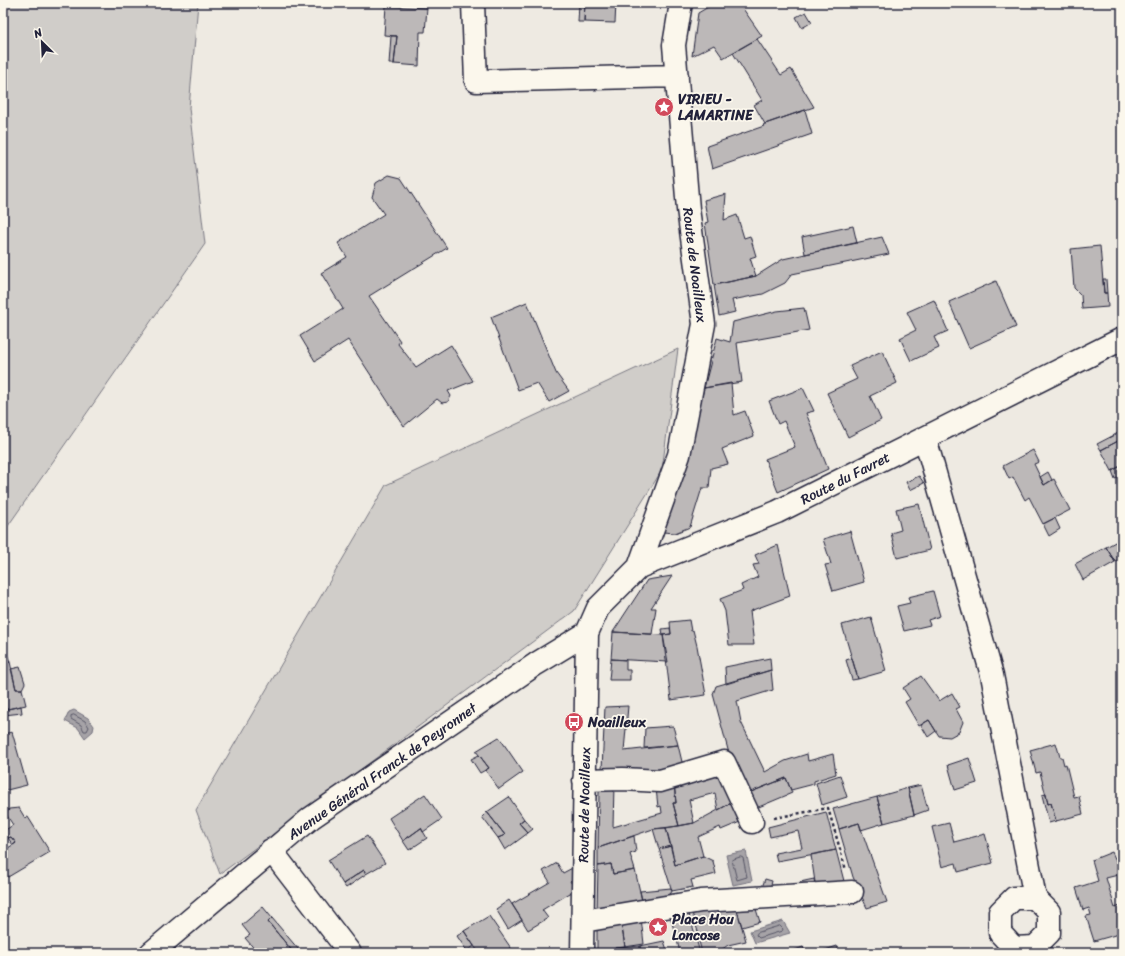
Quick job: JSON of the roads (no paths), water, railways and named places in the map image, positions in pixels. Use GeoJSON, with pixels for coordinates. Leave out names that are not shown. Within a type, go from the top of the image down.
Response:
{"type":"FeatureCollection","features":[{"type":"Feature","properties":{"kind":"street"},"geometry":{"type":"LineString","coordinates":[[473,3],[476,81],[677,76]]}},
{"type":"Feature","properties":{"kind":"street","name":"Route de Noailleux"},"geometry":{"type":"LineString","coordinates":[[639,567],[680,455],[704,324],[688,209],[674,45],[681,3]]}},
{"type":"Feature","properties":{"kind":"street","name":"Route du Favret"},"geometry":{"type":"LineString","coordinates":[[587,633],[598,608],[639,567],[777,512],[1122,339]]}},
{"type":"Feature","properties":{"kind":"street"},"geometry":{"type":"LineString","coordinates":[[925,438],[992,675],[1035,898]]}},
{"type":"Feature","properties":{"kind":"street","name":"Route de Noailleux"},"geometry":{"type":"LineString","coordinates":[[582,953],[587,633]]}},
{"type":"Feature","properties":{"kind":"street","name":"Avenue Général Franck de Peyronnet"},"geometry":{"type":"LineString","coordinates":[[151,953],[271,850],[311,818],[542,660],[587,633]]}},
{"type":"Feature","properties":{"kind":"street"},"geometry":{"type":"LineString","coordinates":[[584,780],[623,778],[660,781],[724,762],[752,822]]}},
{"type":"Feature","properties":{"kind":"street"},"geometry":{"type":"LineString","coordinates":[[271,850],[350,953]]}},
{"type":"Feature","properties":{"kind":"street"},"geometry":{"type":"LineString","coordinates":[[583,921],[701,901],[852,892]]}},
{"type":"Feature","properties":{"kind":"water"},"geometry":{"type":"Polygon","coordinates":[[[74,710],[88,718],[94,726],[93,731],[85,738],[78,728],[65,721],[69,712],[74,710]]]}},
{"type":"Feature","properties":{"kind":"water"},"geometry":{"type":"Polygon","coordinates":[[[746,851],[752,881],[733,885],[726,855],[746,851]]]}},
{"type":"Feature","properties":{"kind":"water"},"geometry":{"type":"Polygon","coordinates":[[[783,921],[790,933],[755,943],[750,931],[783,921]]]}},
{"type":"Feature","properties":{"kind":"place","name":"VIRIEU - LAMARTINE"},"geometry":{"type":"Point","coordinates":[664,107]}},
{"type":"Feature","properties":{"kind":"place","name":"Noailleux"},"geometry":{"type":"Point","coordinates":[574,722]}},
{"type":"Feature","properties":{"kind":"place","name":"Place Hou Loncose"},"geometry":{"type":"Point","coordinates":[658,927]}}]}
